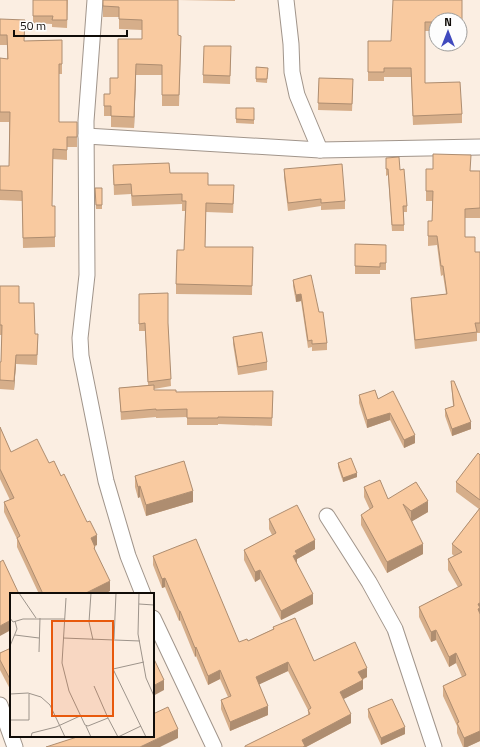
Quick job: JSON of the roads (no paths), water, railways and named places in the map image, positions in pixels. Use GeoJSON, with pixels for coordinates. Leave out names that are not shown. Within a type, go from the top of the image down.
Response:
{"type":"FeatureCollection","features":[{"type":"Feature","properties":{"kind":"street"},"geometry":{"type":"LineString","coordinates":[[95,0],[88,86],[86,136],[87,275],[80,338],[81,356],[106,481],[128,556],[142,593]]}},
{"type":"Feature","properties":{"kind":"street"},"geometry":{"type":"LineString","coordinates":[[286,0],[291,44],[292,72],[297,95],[320,150]]}},
{"type":"Feature","properties":{"kind":"street"},"geometry":{"type":"LineString","coordinates":[[86,136],[320,150],[480,147]]}},
{"type":"Feature","properties":{"kind":"street"},"geometry":{"type":"LineString","coordinates":[[327,516],[369,582],[395,629],[434,747]]}},
{"type":"Feature","properties":{"kind":"street"},"geometry":{"type":"LineString","coordinates":[[154,620],[214,747]]}},
{"type":"Feature","properties":{"kind":"street"},"geometry":{"type":"LineString","coordinates":[[0,705],[10,733]]}},
{"type":"Feature","properties":{"kind":"street"},"geometry":{"type":"LineString","coordinates":[[11,737],[15,747]]}}]}
